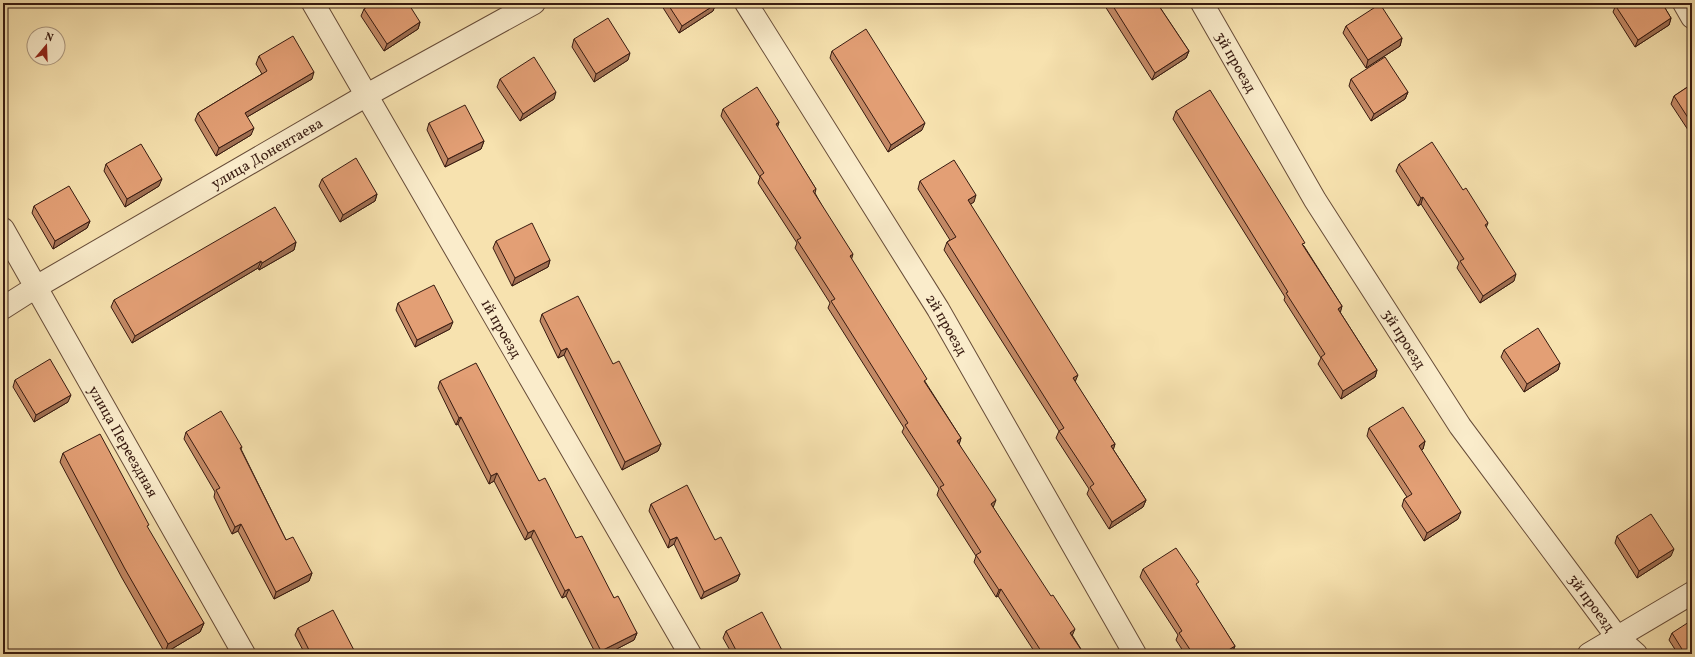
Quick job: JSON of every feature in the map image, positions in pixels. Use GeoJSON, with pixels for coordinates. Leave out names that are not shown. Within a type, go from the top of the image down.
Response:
{"type":"FeatureCollection","features":[{"type":"Feature","properties":{"kind":"street","name":"1й проезд"},"geometry":{"type":"LineString","coordinates":[[313,3],[690,654]]}},
{"type":"Feature","properties":{"kind":"street","name":"улица Донентаева"},"geometry":{"type":"LineString","coordinates":[[3,308],[36,287],[366,95],[534,3]]}},
{"type":"Feature","properties":{"kind":"street","name":"2й проезд"},"geometry":{"type":"LineString","coordinates":[[746,3],[938,309],[1135,654]]}},
{"type":"Feature","properties":{"kind":"street","name":"3й проезд"},"geometry":{"type":"LineString","coordinates":[[1202,3],[1315,200],[1460,426],[1617,637],[1636,654]]}},
{"type":"Feature","properties":{"kind":"street"},"geometry":{"type":"LineString","coordinates":[[1684,3],[1692,17]]}},
{"type":"Feature","properties":{"kind":"street","name":"улица Переездная"},"geometry":{"type":"LineString","coordinates":[[3,229],[244,654]]}},
{"type":"Feature","properties":{"kind":"street"},"geometry":{"type":"LineString","coordinates":[[1589,654],[1692,593]]}},
{"type":"Feature","properties":{"kind":"building"},"geometry":{"type":"Polygon","coordinates":[[[373,3],[408,3],[420,22],[387,44],[364,9],[373,3]]]}},
{"type":"Feature","properties":{"kind":"building"},"geometry":{"type":"Polygon","coordinates":[[[667,3],[715,3],[716,4],[682,26],[667,3]]]}},
{"type":"Feature","properties":{"kind":"building"},"geometry":{"type":"Polygon","coordinates":[[[1111,3],[1157,3],[1189,51],[1155,73],[1111,3]]]}},
{"type":"Feature","properties":{"kind":"building"},"geometry":{"type":"Polygon","coordinates":[[[1618,3],[1662,3],[1671,18],[1638,40],[1615,5],[1618,3]]]}},
{"type":"Feature","properties":{"kind":"building"},"geometry":{"type":"Polygon","coordinates":[[[1380,4],[1402,38],[1368,60],[1346,26],[1380,4]]]}},
{"type":"Feature","properties":{"kind":"building"},"geometry":{"type":"Polygon","coordinates":[[[608,18],[630,53],[596,74],[574,39],[608,18]]]}},
{"type":"Feature","properties":{"kind":"building"},"geometry":{"type":"Polygon","coordinates":[[[866,29],[925,123],[891,145],[832,51],[866,29]]]}},
{"type":"Feature","properties":{"kind":"building"},"geometry":{"type":"Polygon","coordinates":[[[293,36],[314,72],[245,113],[254,128],[219,148],[198,113],[267,71],[259,56],[293,36]]]}},
{"type":"Feature","properties":{"kind":"building"},"geometry":{"type":"Polygon","coordinates":[[[534,57],[556,92],[523,114],[500,79],[534,57]]]}},
{"type":"Feature","properties":{"kind":"building"},"geometry":{"type":"Polygon","coordinates":[[[1385,57],[1408,92],[1374,114],[1351,79],[1385,57]]]}},
{"type":"Feature","properties":{"kind":"building"},"geometry":{"type":"Polygon","coordinates":[[[1692,84],[1692,124],[1674,96],[1692,84]]]}},
{"type":"Feature","properties":{"kind":"building"},"geometry":{"type":"Polygon","coordinates":[[[757,87],[779,122],[776,124],[816,189],[813,191],[853,254],[850,256],[927,379],[924,381],[961,438],[957,441],[996,500],[991,504],[1051,596],[1053,595],[1075,629],[1070,633],[1084,654],[1043,654],[1001,589],[999,590],[976,555],[981,552],[940,487],[944,485],[905,425],[908,423],[831,301],[835,299],[797,240],[801,238],[760,176],[764,173],[723,109],[757,87]]]}},
{"type":"Feature","properties":{"kind":"building"},"geometry":{"type":"Polygon","coordinates":[[[1210,90],[1305,243],[1302,244],[1342,306],[1338,309],[1377,370],[1343,391],[1321,357],[1325,354],[1286,293],[1288,292],[1176,111],[1210,90]]]}},
{"type":"Feature","properties":{"kind":"building"},"geometry":{"type":"Polygon","coordinates":[[[465,105],[484,141],[448,159],[429,123],[465,105]]]}},
{"type":"Feature","properties":{"kind":"building"},"geometry":{"type":"Polygon","coordinates":[[[1432,142],[1463,190],[1466,188],[1488,223],[1485,225],[1516,274],[1483,296],[1460,261],[1464,259],[1399,164],[1432,142]]]}},
{"type":"Feature","properties":{"kind":"building"},"geometry":{"type":"Polygon","coordinates":[[[141,144],[162,179],[127,199],[106,164],[141,144]]]}},
{"type":"Feature","properties":{"kind":"building"},"geometry":{"type":"Polygon","coordinates":[[[356,158],[377,194],[343,215],[322,179],[356,158]]]}},
{"type":"Feature","properties":{"kind":"building"},"geometry":{"type":"Polygon","coordinates":[[[954,160],[976,195],[968,200],[1078,375],[1073,378],[1115,444],[1111,446],[1146,500],[1112,522],[1090,487],[1094,484],[1059,431],[1064,428],[947,242],[956,237],[920,181],[954,160]]]}},
{"type":"Feature","properties":{"kind":"building"},"geometry":{"type":"Polygon","coordinates":[[[69,186],[90,221],[55,241],[34,206],[69,186]]]}},
{"type":"Feature","properties":{"kind":"building"},"geometry":{"type":"Polygon","coordinates":[[[275,207],[296,242],[262,263],[261,261],[135,336],[114,300],[275,207]]]}},
{"type":"Feature","properties":{"kind":"building"},"geometry":{"type":"Polygon","coordinates":[[[532,223],[550,260],[515,278],[496,241],[532,223]]]}},
{"type":"Feature","properties":{"kind":"building"},"geometry":{"type":"Polygon","coordinates":[[[434,285],[453,322],[417,340],[398,303],[434,285]]]}},
{"type":"Feature","properties":{"kind":"building"},"geometry":{"type":"Polygon","coordinates":[[[578,296],[613,364],[619,361],[661,444],[625,462],[567,348],[561,351],[542,314],[578,296]]]}},
{"type":"Feature","properties":{"kind":"building"},"geometry":{"type":"Polygon","coordinates":[[[1538,328],[1560,363],[1527,384],[1504,350],[1538,328]]]}},
{"type":"Feature","properties":{"kind":"building"},"geometry":{"type":"Polygon","coordinates":[[[50,359],[71,395],[36,415],[15,380],[50,359]]]}},
{"type":"Feature","properties":{"kind":"building"},"geometry":{"type":"Polygon","coordinates":[[[476,363],[539,481],[545,478],[576,538],[582,536],[614,598],[618,596],[637,633],[601,651],[569,589],[565,591],[534,530],[528,533],[497,473],[491,476],[461,417],[459,418],[440,381],[476,363]]]}},
{"type":"Feature","properties":{"kind":"building"},"geometry":{"type":"Polygon","coordinates":[[[1403,407],[1425,441],[1419,446],[1461,512],[1427,533],[1404,499],[1412,494],[1369,428],[1403,407]]]}},
{"type":"Feature","properties":{"kind":"building"},"geometry":{"type":"Polygon","coordinates":[[[221,411],[242,447],[240,448],[286,540],[293,537],[312,573],[276,592],[241,524],[235,527],[216,490],[220,488],[186,432],[221,411]]]}},
{"type":"Feature","properties":{"kind":"building"},"geometry":{"type":"Polygon","coordinates":[[[100,434],[149,525],[147,526],[204,623],[168,644],[125,569],[63,453],[100,434]]]}},
{"type":"Feature","properties":{"kind":"building"},"geometry":{"type":"Polygon","coordinates":[[[687,485],[715,540],[721,537],[740,574],[704,592],[677,537],[670,540],[651,504],[687,485]]]}},
{"type":"Feature","properties":{"kind":"building"},"geometry":{"type":"Polygon","coordinates":[[[1651,514],[1674,549],[1639,571],[1617,536],[1651,514]]]}},
{"type":"Feature","properties":{"kind":"building"},"geometry":{"type":"Polygon","coordinates":[[[1176,548],[1199,582],[1196,584],[1235,646],[1222,654],[1193,654],[1179,633],[1182,631],[1143,569],[1176,548]]]}},
{"type":"Feature","properties":{"kind":"building"},"geometry":{"type":"Polygon","coordinates":[[[333,610],[356,654],[311,654],[298,628],[333,610]]]}},
{"type":"Feature","properties":{"kind":"building"},"geometry":{"type":"Polygon","coordinates":[[[762,612],[784,654],[738,654],[726,631],[762,612]]]}},
{"type":"Feature","properties":{"kind":"building"},"geometry":{"type":"Polygon","coordinates":[[[1692,620],[1692,654],[1685,654],[1672,633],[1692,620]]]}}]}
